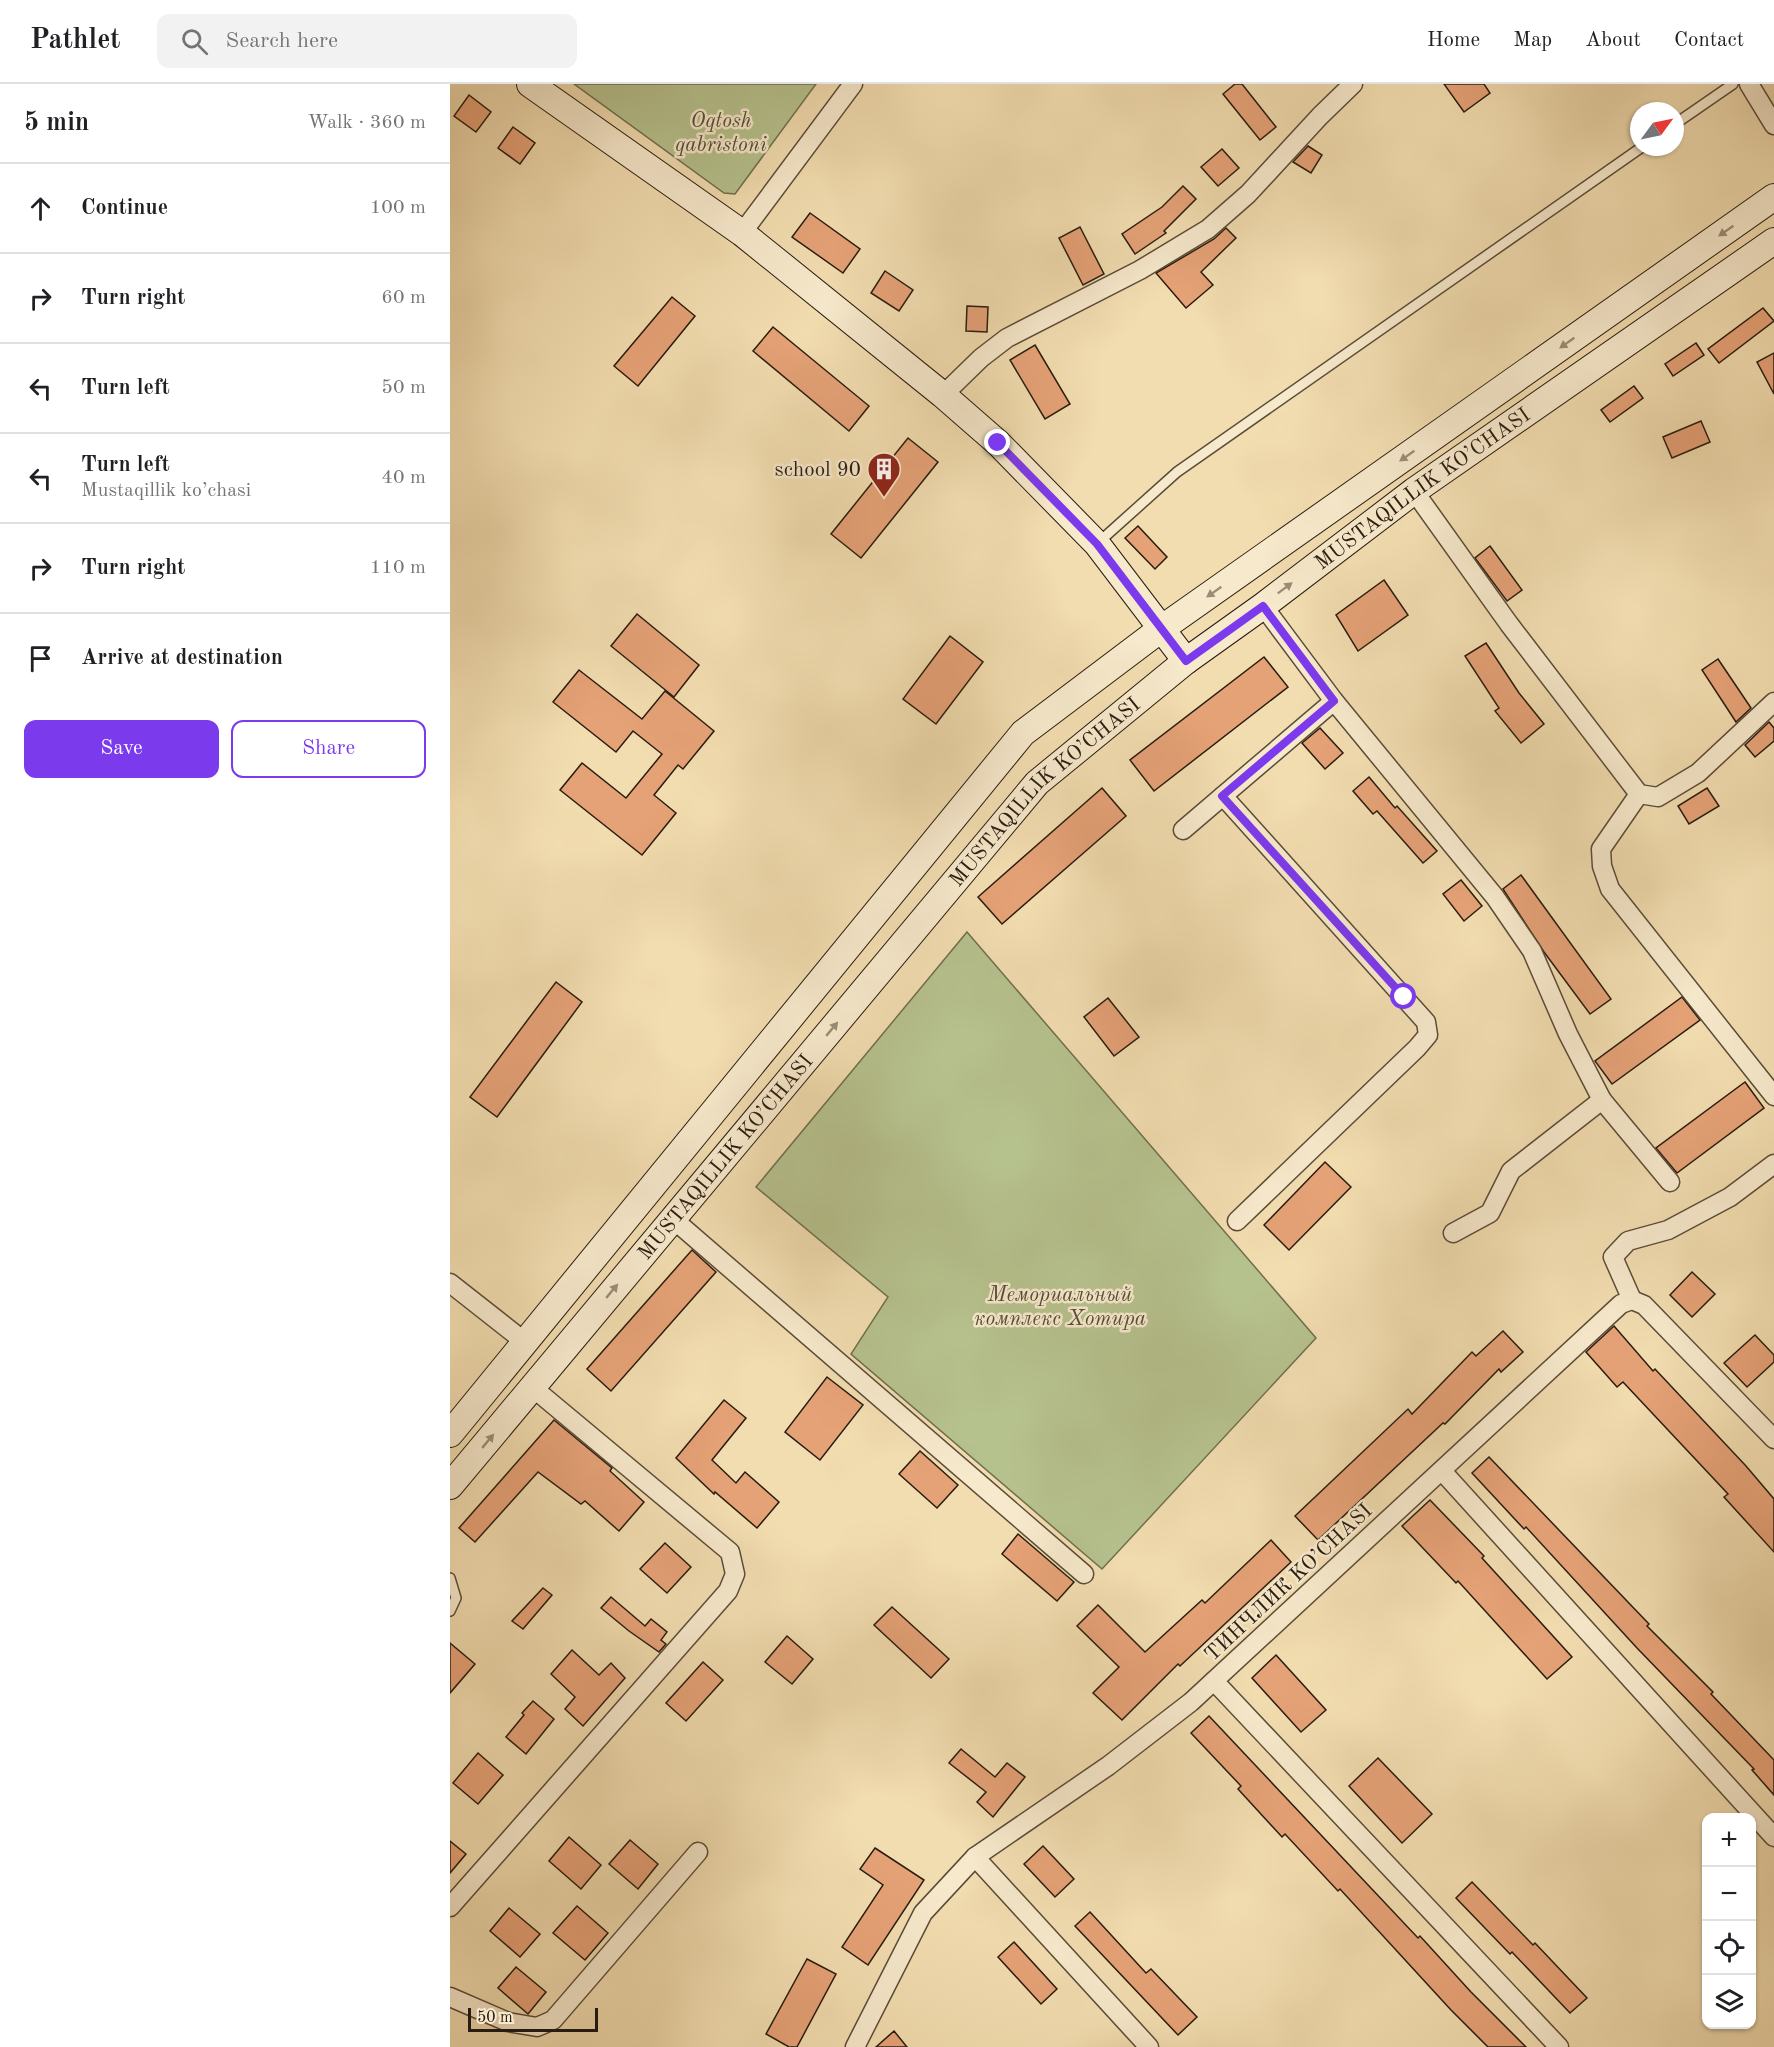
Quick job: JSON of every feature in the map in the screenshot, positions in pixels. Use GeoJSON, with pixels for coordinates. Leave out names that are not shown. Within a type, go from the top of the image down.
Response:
{"type":"FeatureCollection","features":[{"type":"Feature","properties":{"kind":"main road"},"geometry":{"type":"LineString","coordinates":[[530,84],[742,233],[943,395],[998,443],[1097,544],[1186,661]]}},
{"type":"Feature","properties":{"kind":"main road","name":"MUSTAQILLIK KO’CHASI"},"geometry":{"type":"LineString","coordinates":[[450,1434],[1023,733],[1161,629],[1774,197]]}},
{"type":"Feature","properties":{"kind":"main road","name":"MUSTAQILLIK KO’CHASI"},"geometry":{"type":"LineString","coordinates":[[450,1486],[1036,783],[1186,661],[1263,606],[1414,491],[1774,242]]}},
{"type":"Feature","properties":{"kind":"street"},"geometry":{"type":"LineString","coordinates":[[742,233],[853,84]]}},
{"type":"Feature","properties":{"kind":"street"},"geometry":{"type":"LineString","coordinates":[[943,395],[981,358],[1007,338],[1140,270],[1208,229],[1248,194],[1352,84]]}},
{"type":"Feature","properties":{"kind":"street"},"geometry":{"type":"LineString","coordinates":[[1749,84],[1774,125]]}},
{"type":"Feature","properties":{"kind":"street"},"geometry":{"type":"LineString","coordinates":[[1414,491],[1509,624],[1639,794],[1658,796],[1698,773],[1774,702]]}},
{"type":"Feature","properties":{"kind":"street"},"geometry":{"type":"LineString","coordinates":[[1263,606],[1334,701],[1495,897],[1532,951],[1568,1034],[1602,1100],[1670,1182]]}},
{"type":"Feature","properties":{"kind":"street"},"geometry":{"type":"LineString","coordinates":[[1183,830],[1334,701]]}},
{"type":"Feature","properties":{"kind":"street"},"geometry":{"type":"LineString","coordinates":[[1639,794],[1601,849],[1602,866],[1610,889],[1774,1096]]}},
{"type":"Feature","properties":{"kind":"street"},"geometry":{"type":"LineString","coordinates":[[1222,796],[1426,1022],[1428,1035],[1237,1221]]}},
{"type":"Feature","properties":{"kind":"street"},"geometry":{"type":"LineString","coordinates":[[1453,1233],[1490,1213],[1511,1171],[1602,1100]]}},
{"type":"Feature","properties":{"kind":"street"},"geometry":{"type":"LineString","coordinates":[[1774,1164],[1730,1197],[1668,1230],[1628,1241],[1612,1257],[1632,1300],[1644,1305],[1774,1439]]}},
{"type":"Feature","properties":{"kind":"street"},"geometry":{"type":"LineString","coordinates":[[673,1219],[1084,1574]]}},
{"type":"Feature","properties":{"kind":"street"},"geometry":{"type":"LineString","coordinates":[[450,1283],[525,1342]]}},
{"type":"Feature","properties":{"kind":"street","name":"ТИНЧЛИК KO’CHASI"},"geometry":{"type":"LineString","coordinates":[[855,2047],[923,1913],[975,1857],[1108,1766],[1191,1702],[1621,1304],[1632,1300]]}},
{"type":"Feature","properties":{"kind":"street"},"geometry":{"type":"LineString","coordinates":[[450,1907],[728,1592],[735,1574],[730,1552],[532,1387]]}},
{"type":"Feature","properties":{"kind":"street"},"geometry":{"type":"LineString","coordinates":[[1442,1471],[1774,1837]]}},
{"type":"Feature","properties":{"kind":"street"},"geometry":{"type":"LineString","coordinates":[[1214,1681],[1559,2047]]}},
{"type":"Feature","properties":{"kind":"street"},"geometry":{"type":"LineString","coordinates":[[450,1997],[508,2022],[537,2026],[553,2020],[698,1852]]}},
{"type":"Feature","properties":{"kind":"street"},"geometry":{"type":"LineString","coordinates":[[975,1857],[1149,2047]]}},
{"type":"Feature","properties":{"kind":"lane"},"geometry":{"type":"LineString","coordinates":[[1684,118],[1733,84]]}},
{"type":"Feature","properties":{"kind":"lane"},"geometry":{"type":"LineString","coordinates":[[1097,544],[1177,472],[1630,155]]}},
{"type":"Feature","properties":{"kind":"lane"},"geometry":{"type":"LineString","coordinates":[[450,1578],[456,1598],[450,1611]]}},
{"type":"Feature","properties":{"kind":"green space","name":"Oqtosh qabristoni"},"geometry":{"type":"Polygon","coordinates":[[[574,84],[816,84],[735,194],[724,193],[574,84]]]}},
{"type":"Feature","properties":{"kind":"green space","name":"Мемориальный комплекс Хотира"},"geometry":{"type":"Polygon","coordinates":[[[967,932],[1316,1338],[1102,1569],[851,1354],[888,1297],[756,1187],[967,932]]]}},
{"type":"Feature","properties":{"kind":"building"},"geometry":{"type":"Polygon","coordinates":[[[1235,84],[1242,84],[1276,127],[1260,140],[1223,94],[1235,84]]]}},
{"type":"Feature","properties":{"kind":"building"},"geometry":{"type":"Polygon","coordinates":[[[1444,84],[1484,84],[1490,93],[1464,112],[1444,84]]]}},
{"type":"Feature","properties":{"kind":"building"},"geometry":{"type":"Polygon","coordinates":[[[469,95],[491,112],[476,132],[454,116],[469,95]]]}},
{"type":"Feature","properties":{"kind":"building"},"geometry":{"type":"Polygon","coordinates":[[[513,127],[535,143],[520,164],[498,148],[513,127]]]}},
{"type":"Feature","properties":{"kind":"building"},"geometry":{"type":"Polygon","coordinates":[[[1308,146],[1322,155],[1311,173],[1293,162],[1308,146]]]}},
{"type":"Feature","properties":{"kind":"building"},"geometry":{"type":"Polygon","coordinates":[[[1222,149],[1239,168],[1218,186],[1201,167],[1222,149]]]}},
{"type":"Feature","properties":{"kind":"building"},"geometry":{"type":"Polygon","coordinates":[[[1183,186],[1196,199],[1164,231],[1166,233],[1135,254],[1122,234],[1162,207],[1183,186]]]}},
{"type":"Feature","properties":{"kind":"building"},"geometry":{"type":"Polygon","coordinates":[[[810,213],[860,249],[843,273],[792,237],[810,213]]]}},
{"type":"Feature","properties":{"kind":"building"},"geometry":{"type":"Polygon","coordinates":[[[1080,227],[1104,274],[1083,285],[1059,238],[1080,227]]]}},
{"type":"Feature","properties":{"kind":"building"},"geometry":{"type":"Polygon","coordinates":[[[1226,228],[1236,238],[1201,272],[1213,285],[1186,308],[1156,273],[1214,239],[1226,228]]]}},
{"type":"Feature","properties":{"kind":"building"},"geometry":{"type":"Polygon","coordinates":[[[885,271],[913,290],[899,311],[871,293],[885,271]]]}},
{"type":"Feature","properties":{"kind":"building"},"geometry":{"type":"Polygon","coordinates":[[[672,297],[695,316],[638,386],[614,366],[672,297]]]}},
{"type":"Feature","properties":{"kind":"building"},"geometry":{"type":"Polygon","coordinates":[[[967,306],[988,307],[987,332],[966,331],[967,306]]]}},
{"type":"Feature","properties":{"kind":"building"},"geometry":{"type":"Polygon","coordinates":[[[1763,308],[1774,321],[1719,363],[1708,349],[1763,308]]]}},
{"type":"Feature","properties":{"kind":"building","name":"school 90"},"geometry":{"type":"Polygon","coordinates":[[[773,327],[869,406],[849,431],[753,351],[773,327]]]}},
{"type":"Feature","properties":{"kind":"building"},"geometry":{"type":"Polygon","coordinates":[[[1696,343],[1704,355],[1673,376],[1665,364],[1696,343]]]}},
{"type":"Feature","properties":{"kind":"building"},"geometry":{"type":"Polygon","coordinates":[[[1035,345],[1070,404],[1045,419],[1010,360],[1035,345]]]}},
{"type":"Feature","properties":{"kind":"building"},"geometry":{"type":"Polygon","coordinates":[[[1774,353],[1774,394],[1757,362],[1774,353]]]}},
{"type":"Feature","properties":{"kind":"building"},"geometry":{"type":"Polygon","coordinates":[[[1634,386],[1643,398],[1610,422],[1601,410],[1634,386]]]}},
{"type":"Feature","properties":{"kind":"building"},"geometry":{"type":"Polygon","coordinates":[[[1701,421],[1710,442],[1672,458],[1663,437],[1701,421]]]}},
{"type":"Feature","properties":{"kind":"building","name":"school 90"},"geometry":{"type":"Polygon","coordinates":[[[908,438],[938,462],[861,558],[831,534],[908,438]]]}},
{"type":"Feature","properties":{"kind":"building"},"geometry":{"type":"Polygon","coordinates":[[[1138,526],[1167,557],[1155,569],[1125,538],[1138,526]]]}},
{"type":"Feature","properties":{"kind":"building"},"geometry":{"type":"Polygon","coordinates":[[[1490,546],[1522,590],[1507,601],[1475,558],[1490,546]]]}},
{"type":"Feature","properties":{"kind":"building"},"geometry":{"type":"Polygon","coordinates":[[[1384,580],[1408,615],[1358,651],[1336,615],[1384,580]]]}},
{"type":"Feature","properties":{"kind":"building"},"geometry":{"type":"Polygon","coordinates":[[[637,614],[699,665],[674,697],[611,646],[637,614]]]}},
{"type":"Feature","properties":{"kind":"building"},"geometry":{"type":"Polygon","coordinates":[[[950,636],[983,662],[936,724],[903,699],[950,636]]]}},
{"type":"Feature","properties":{"kind":"building"},"geometry":{"type":"Polygon","coordinates":[[[1486,643],[1519,693],[1544,724],[1521,743],[1495,711],[1499,708],[1465,656],[1486,643]]]}},
{"type":"Feature","properties":{"kind":"building"},"geometry":{"type":"Polygon","coordinates":[[[1264,657],[1288,687],[1154,791],[1130,760],[1264,657]]]}},
{"type":"Feature","properties":{"kind":"building"},"geometry":{"type":"Polygon","coordinates":[[[1718,659],[1751,708],[1736,722],[1702,670],[1718,659]]]}},
{"type":"Feature","properties":{"kind":"building"},"geometry":{"type":"Polygon","coordinates":[[[579,670],[642,719],[665,691],[714,731],[683,769],[678,765],[654,795],[676,813],[642,855],[560,790],[582,763],[626,798],[662,754],[633,731],[616,752],[553,702],[579,670]]]}},
{"type":"Feature","properties":{"kind":"building"},"geometry":{"type":"Polygon","coordinates":[[[1769,722],[1774,728],[1774,741],[1755,757],[1745,745],[1769,722]]]}},
{"type":"Feature","properties":{"kind":"building"},"geometry":{"type":"Polygon","coordinates":[[[1320,728],[1343,753],[1325,769],[1302,743],[1320,728]]]}},
{"type":"Feature","properties":{"kind":"building"},"geometry":{"type":"Polygon","coordinates":[[[1369,777],[1395,808],[1397,806],[1437,851],[1423,863],[1377,811],[1373,814],[1353,791],[1369,777]]]}},
{"type":"Feature","properties":{"kind":"building"},"geometry":{"type":"Polygon","coordinates":[[[1102,788],[1126,816],[1002,924],[978,897],[1102,788]]]}},
{"type":"Feature","properties":{"kind":"building"},"geometry":{"type":"Polygon","coordinates":[[[1707,788],[1719,806],[1689,824],[1678,806],[1707,788]]]}},
{"type":"Feature","properties":{"kind":"building"},"geometry":{"type":"Polygon","coordinates":[[[1521,875],[1611,999],[1590,1014],[1544,952],[1503,889],[1521,875]]]}},
{"type":"Feature","properties":{"kind":"building"},"geometry":{"type":"Polygon","coordinates":[[[1461,880],[1482,906],[1464,921],[1443,894],[1461,880]]]}},
{"type":"Feature","properties":{"kind":"building"},"geometry":{"type":"Polygon","coordinates":[[[556,982],[582,1002],[497,1117],[470,1097],[556,982]]]}},
{"type":"Feature","properties":{"kind":"building"},"geometry":{"type":"Polygon","coordinates":[[[1682,997],[1700,1020],[1612,1084],[1595,1061],[1682,997]]]}},
{"type":"Feature","properties":{"kind":"building"},"geometry":{"type":"Polygon","coordinates":[[[1108,998],[1139,1037],[1114,1056],[1084,1017],[1108,998]]]}},
{"type":"Feature","properties":{"kind":"building"},"geometry":{"type":"Polygon","coordinates":[[[1745,1082],[1764,1108],[1677,1173],[1656,1148],[1745,1082]]]}},
{"type":"Feature","properties":{"kind":"building"},"geometry":{"type":"Polygon","coordinates":[[[1325,1162],[1351,1187],[1289,1250],[1264,1225],[1325,1162]]]}},
{"type":"Feature","properties":{"kind":"building"},"geometry":{"type":"Polygon","coordinates":[[[692,1250],[716,1272],[611,1391],[587,1369],[692,1250]]]}},
{"type":"Feature","properties":{"kind":"building"},"geometry":{"type":"Polygon","coordinates":[[[1692,1272],[1715,1294],[1692,1317],[1670,1295],[1692,1272]]]}},
{"type":"Feature","properties":{"kind":"building"},"geometry":{"type":"Polygon","coordinates":[[[1614,1326],[1653,1371],[1655,1369],[1774,1499],[1774,1552],[1724,1497],[1728,1494],[1623,1382],[1617,1387],[1586,1352],[1614,1326]]]}},
{"type":"Feature","properties":{"kind":"building"},"geometry":{"type":"Polygon","coordinates":[[[1503,1331],[1523,1352],[1501,1372],[1499,1369],[1445,1424],[1443,1423],[1318,1540],[1295,1516],[1408,1409],[1412,1414],[1472,1352],[1476,1356],[1503,1331]]]}},
{"type":"Feature","properties":{"kind":"building"},"geometry":{"type":"Polygon","coordinates":[[[1755,1335],[1774,1355],[1774,1362],[1747,1387],[1724,1363],[1755,1335]]]}},
{"type":"Feature","properties":{"kind":"building"},"geometry":{"type":"Polygon","coordinates":[[[827,1377],[863,1405],[820,1460],[785,1432],[827,1377]]]}},
{"type":"Feature","properties":{"kind":"building"},"geometry":{"type":"Polygon","coordinates":[[[724,1400],[746,1418],[712,1460],[736,1483],[745,1472],[779,1502],[757,1528],[715,1492],[714,1494],[676,1458],[724,1400]]]}},
{"type":"Feature","properties":{"kind":"building"},"geometry":{"type":"Polygon","coordinates":[[[554,1420],[612,1468],[610,1471],[644,1502],[619,1531],[585,1501],[581,1504],[538,1472],[475,1542],[459,1528],[554,1420]]]}},
{"type":"Feature","properties":{"kind":"building"},"geometry":{"type":"Polygon","coordinates":[[[920,1451],[958,1485],[937,1508],[899,1474],[920,1451]]]}},
{"type":"Feature","properties":{"kind":"building"},"geometry":{"type":"Polygon","coordinates":[[[1489,1457],[1649,1624],[1647,1626],[1713,1692],[1711,1694],[1774,1760],[1774,1795],[1752,1770],[1754,1769],[1637,1648],[1526,1527],[1524,1529],[1472,1473],[1489,1457]]]}},
{"type":"Feature","properties":{"kind":"building"},"geometry":{"type":"Polygon","coordinates":[[[1430,1500],[1484,1556],[1482,1558],[1572,1657],[1547,1679],[1458,1581],[1456,1583],[1402,1526],[1430,1500]]]}},
{"type":"Feature","properties":{"kind":"building"},"geometry":{"type":"Polygon","coordinates":[[[1018,1534],[1074,1582],[1057,1601],[1002,1554],[1018,1534]]]}},
{"type":"Feature","properties":{"kind":"building"},"geometry":{"type":"Polygon","coordinates":[[[1271,1540],[1291,1562],[1180,1666],[1178,1664],[1122,1720],[1093,1693],[1119,1667],[1077,1626],[1098,1605],[1145,1652],[1202,1600],[1205,1603],[1271,1540]]]}},
{"type":"Feature","properties":{"kind":"building"},"geometry":{"type":"Polygon","coordinates":[[[665,1543],[691,1567],[667,1593],[640,1569],[665,1543]]]}},
{"type":"Feature","properties":{"kind":"building"},"geometry":{"type":"Polygon","coordinates":[[[543,1588],[552,1595],[523,1629],[512,1621],[543,1588]]]}},
{"type":"Feature","properties":{"kind":"building"},"geometry":{"type":"Polygon","coordinates":[[[611,1597],[645,1626],[651,1619],[667,1632],[661,1640],[666,1644],[659,1652],[601,1608],[611,1597]]]}},
{"type":"Feature","properties":{"kind":"building"},"geometry":{"type":"Polygon","coordinates":[[[892,1607],[949,1659],[931,1678],[874,1625],[892,1607]]]}},
{"type":"Feature","properties":{"kind":"building"},"geometry":{"type":"Polygon","coordinates":[[[787,1636],[813,1659],[792,1684],[765,1662],[787,1636]]]}},
{"type":"Feature","properties":{"kind":"building"},"geometry":{"type":"Polygon","coordinates":[[[450,1643],[475,1664],[450,1693],[450,1643]]]}},
{"type":"Feature","properties":{"kind":"building"},"geometry":{"type":"Polygon","coordinates":[[[572,1650],[599,1675],[611,1663],[625,1678],[583,1726],[565,1709],[575,1697],[551,1674],[572,1650]]]}},
{"type":"Feature","properties":{"kind":"building"},"geometry":{"type":"Polygon","coordinates":[[[1276,1655],[1326,1710],[1301,1732],[1252,1678],[1276,1655]]]}},
{"type":"Feature","properties":{"kind":"building"},"geometry":{"type":"Polygon","coordinates":[[[703,1662],[723,1680],[686,1721],[666,1703],[703,1662]]]}},
{"type":"Feature","properties":{"kind":"building"},"geometry":{"type":"Polygon","coordinates":[[[533,1701],[554,1719],[526,1754],[506,1737],[533,1701]]]}},
{"type":"Feature","properties":{"kind":"building"},"geometry":{"type":"Polygon","coordinates":[[[1209,1716],[1418,1938],[1420,1936],[1526,2047],[1488,2047],[1340,1889],[1338,1891],[1285,1834],[1282,1837],[1238,1789],[1241,1786],[1191,1733],[1209,1716]]]}},
{"type":"Feature","properties":{"kind":"building"},"geometry":{"type":"Polygon","coordinates":[[[961,1749],[995,1777],[1007,1763],[1025,1777],[993,1817],[977,1802],[986,1792],[949,1763],[961,1749]]]}},
{"type":"Feature","properties":{"kind":"building"},"geometry":{"type":"Polygon","coordinates":[[[478,1753],[503,1775],[478,1804],[453,1783],[478,1753]]]}},
{"type":"Feature","properties":{"kind":"building"},"geometry":{"type":"Polygon","coordinates":[[[1378,1758],[1432,1814],[1402,1843],[1349,1786],[1378,1758]]]}},
{"type":"Feature","properties":{"kind":"building"},"geometry":{"type":"Polygon","coordinates":[[[569,1837],[601,1865],[581,1889],[549,1861],[569,1837]]]}},
{"type":"Feature","properties":{"kind":"building"},"geometry":{"type":"Polygon","coordinates":[[[630,1840],[658,1864],[638,1889],[609,1864],[630,1840]]]}},
{"type":"Feature","properties":{"kind":"building"},"geometry":{"type":"Polygon","coordinates":[[[450,1841],[466,1854],[450,1873],[450,1841]]]}},
{"type":"Feature","properties":{"kind":"building"},"geometry":{"type":"Polygon","coordinates":[[[1043,1846],[1074,1879],[1055,1897],[1024,1864],[1043,1846]]]}},
{"type":"Feature","properties":{"kind":"building"},"geometry":{"type":"Polygon","coordinates":[[[875,1848],[924,1880],[868,1965],[842,1947],[883,1885],[860,1869],[875,1848]]]}},
{"type":"Feature","properties":{"kind":"building"},"geometry":{"type":"Polygon","coordinates":[[[1472,1882],[1587,1998],[1570,2013],[1456,1898],[1472,1882]]]}},
{"type":"Feature","properties":{"kind":"building"},"geometry":{"type":"Polygon","coordinates":[[[577,1906],[608,1933],[585,1960],[553,1933],[577,1906]]]}},
{"type":"Feature","properties":{"kind":"building"},"geometry":{"type":"Polygon","coordinates":[[[509,1908],[540,1934],[520,1957],[490,1931],[509,1908]]]}},
{"type":"Feature","properties":{"kind":"building"},"geometry":{"type":"Polygon","coordinates":[[[1090,1912],[1146,1973],[1151,1969],[1197,2017],[1178,2035],[1075,1926],[1090,1912]]]}},
{"type":"Feature","properties":{"kind":"building"},"geometry":{"type":"Polygon","coordinates":[[[1014,1942],[1057,1989],[1041,2004],[998,1957],[1014,1942]]]}},
{"type":"Feature","properties":{"kind":"building"},"geometry":{"type":"Polygon","coordinates":[[[807,1959],[836,1974],[797,2047],[789,2047],[766,2034],[807,1959]]]}},
{"type":"Feature","properties":{"kind":"building"},"geometry":{"type":"Polygon","coordinates":[[[516,1967],[546,1992],[528,2014],[498,1988],[516,1967]]]}},
{"type":"Feature","properties":{"kind":"building"},"geometry":{"type":"Polygon","coordinates":[[[894,2031],[907,2047],[876,2047],[894,2031]]]}},
{"type":"Feature","properties":{"kind":"place","name":"school 90"},"geometry":{"type":"Point","coordinates":[884,498]}},
{"type":"Feature","properties":{"kind":"route"},"geometry":{"type":"LineString","coordinates":[[998,443],[1097,544],[1186,661],[1263,606],[1334,701],[1222,796],[1404,997]]}}]}
